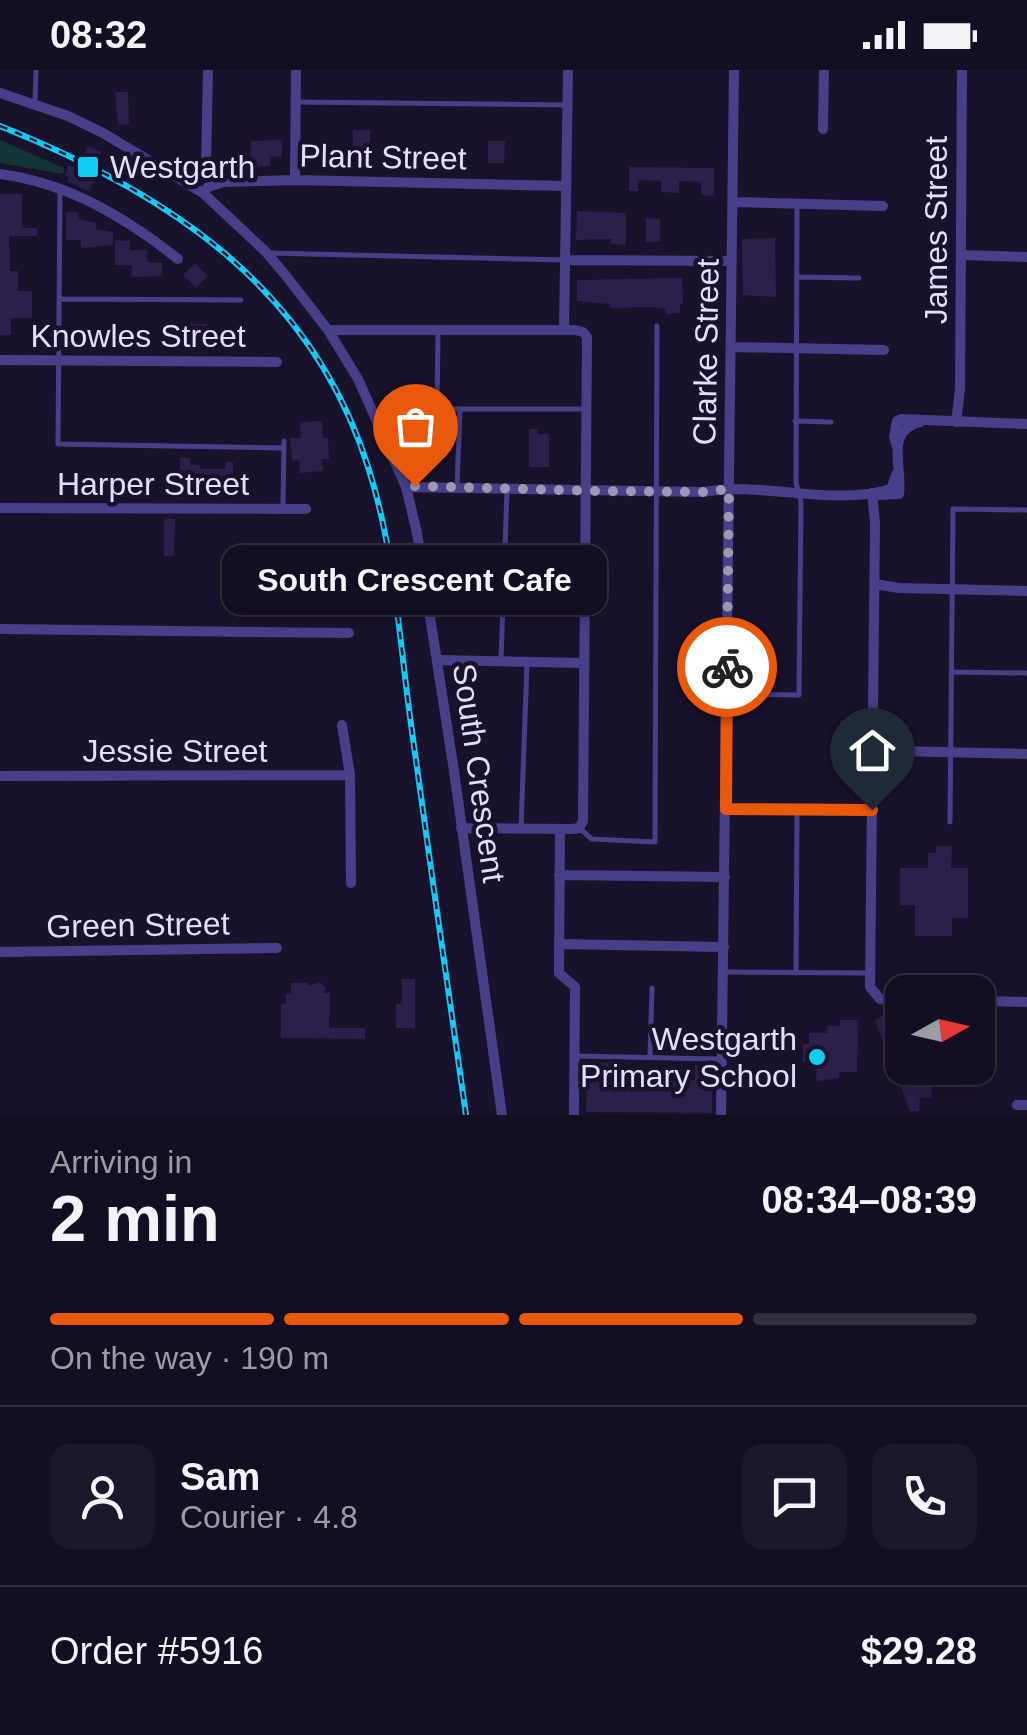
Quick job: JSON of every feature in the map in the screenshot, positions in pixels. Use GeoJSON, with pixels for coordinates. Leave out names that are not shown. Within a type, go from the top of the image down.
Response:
{"type":"FeatureCollection","features":[{"type":"Feature","properties":{"kind":"street"},"geometry":{"type":"LineString","coordinates":[[203,193],[213,184],[206,166],[208,70]]}},
{"type":"Feature","properties":{"kind":"street"},"geometry":{"type":"LineString","coordinates":[[294,180],[296,70]]}},
{"type":"Feature","properties":{"kind":"street"},"geometry":{"type":"LineString","coordinates":[[564,330],[568,70]]}},
{"type":"Feature","properties":{"kind":"street","name":"Clarke Street"},"geometry":{"type":"LineString","coordinates":[[721,1115],[734,70]]}},
{"type":"Feature","properties":{"kind":"street"},"geometry":{"type":"LineString","coordinates":[[823,128],[824,70]]}},
{"type":"Feature","properties":{"kind":"street","name":"James Street"},"geometry":{"type":"LineString","coordinates":[[959,422],[962,70]]}},
{"type":"Feature","properties":{"kind":"street","name":"South Crescent"},"geometry":{"type":"LineString","coordinates":[[0,93],[103,133],[203,193],[266,252],[328,330],[358,378],[406,487],[417,534],[502,1115]]}},
{"type":"Feature","properties":{"kind":"street"},"geometry":{"type":"LineString","coordinates":[[0,174],[60,187],[98,204],[178,258]]}},
{"type":"Feature","properties":{"kind":"street","name":"Plant Street"},"geometry":{"type":"LineString","coordinates":[[213,184],[294,180],[566,186]]}},
{"type":"Feature","properties":{"kind":"street"},"geometry":{"type":"LineString","coordinates":[[732,202],[884,206]]}},
{"type":"Feature","properties":{"kind":"street"},"geometry":{"type":"LineString","coordinates":[[961,255],[1027,257]]}},
{"type":"Feature","properties":{"kind":"street"},"geometry":{"type":"LineString","coordinates":[[565,260],[732,261]]}},
{"type":"Feature","properties":{"kind":"street"},"geometry":{"type":"LineString","coordinates":[[328,330],[564,330],[584,332],[587,337],[583,821],[579,828],[462,828]]}},
{"type":"Feature","properties":{"kind":"street"},"geometry":{"type":"LineString","coordinates":[[730,347],[884,350]]}},
{"type":"Feature","properties":{"kind":"street","name":"Knowles Street"},"geometry":{"type":"LineString","coordinates":[[0,360],[276,362]]}},
{"type":"Feature","properties":{"kind":"street"},"geometry":{"type":"LineString","coordinates":[[406,487],[894,492],[897,447],[904,428],[924,421],[1027,424]]}},
{"type":"Feature","properties":{"kind":"street"},"geometry":{"type":"LineString","coordinates":[[876,493],[870,987],[876,996],[885,997]]}},
{"type":"Feature","properties":{"kind":"street","name":"Harper Street"},"geometry":{"type":"LineString","coordinates":[[0,508],[306,509]]}},
{"type":"Feature","properties":{"kind":"street"},"geometry":{"type":"LineString","coordinates":[[874,588],[1027,591]]}},
{"type":"Feature","properties":{"kind":"street"},"geometry":{"type":"LineString","coordinates":[[0,629],[348,633]]}},
{"type":"Feature","properties":{"kind":"street"},"geometry":{"type":"LineString","coordinates":[[437,660],[583,663]]}},
{"type":"Feature","properties":{"kind":"street"},"geometry":{"type":"LineString","coordinates":[[342,725],[350,776],[351,883]]}},
{"type":"Feature","properties":{"kind":"street"},"geometry":{"type":"LineString","coordinates":[[873,751],[1027,754]]}},
{"type":"Feature","properties":{"kind":"street","name":"Jessie Street"},"geometry":{"type":"LineString","coordinates":[[0,776],[350,776]]}},
{"type":"Feature","properties":{"kind":"street"},"geometry":{"type":"LineString","coordinates":[[726,809],[872,810]]}},
{"type":"Feature","properties":{"kind":"street"},"geometry":{"type":"LineString","coordinates":[[560,829],[559,973],[575,987],[574,1115]]}},
{"type":"Feature","properties":{"kind":"street"},"geometry":{"type":"LineString","coordinates":[[559,876],[725,876]]}},
{"type":"Feature","properties":{"kind":"street"},"geometry":{"type":"LineString","coordinates":[[558,944],[724,947]]}},
{"type":"Feature","properties":{"kind":"street","name":"Green Street"},"geometry":{"type":"LineString","coordinates":[[0,952],[277,948]]}},
{"type":"Feature","properties":{"kind":"street"},"geometry":{"type":"LineString","coordinates":[[995,1001],[1027,1002]]}},
{"type":"Feature","properties":{"kind":"lane"},"geometry":{"type":"LineString","coordinates":[[35,105],[36,70]]}},
{"type":"Feature","properties":{"kind":"lane"},"geometry":{"type":"LineString","coordinates":[[296,102],[567,105]]}},
{"type":"Feature","properties":{"kind":"lane"},"geometry":{"type":"LineString","coordinates":[[60,187],[58,444],[284,444],[282,509]]}},
{"type":"Feature","properties":{"kind":"lane"},"geometry":{"type":"LineString","coordinates":[[727,694],[799,695],[797,203]]}},
{"type":"Feature","properties":{"kind":"lane"},"geometry":{"type":"LineString","coordinates":[[266,252],[565,260]]}},
{"type":"Feature","properties":{"kind":"lane"},"geometry":{"type":"LineString","coordinates":[[796,277],[859,278]]}},
{"type":"Feature","properties":{"kind":"lane"},"geometry":{"type":"LineString","coordinates":[[59,300],[240,300]]}},
{"type":"Feature","properties":{"kind":"lane"},"geometry":{"type":"LineString","coordinates":[[579,828],[592,839],[654,842],[658,326]]}},
{"type":"Feature","properties":{"kind":"lane"},"geometry":{"type":"LineString","coordinates":[[438,329],[436,409],[587,409]]}},
{"type":"Feature","properties":{"kind":"lane"},"geometry":{"type":"LineString","coordinates":[[457,487],[460,409]]}},
{"type":"Feature","properties":{"kind":"lane"},"geometry":{"type":"LineString","coordinates":[[795,421],[831,422]]}},
{"type":"Feature","properties":{"kind":"lane"},"geometry":{"type":"LineString","coordinates":[[501,660],[507,488]]}},
{"type":"Feature","properties":{"kind":"lane"},"geometry":{"type":"LineString","coordinates":[[950,822],[953,509],[1027,510]]}},
{"type":"Feature","properties":{"kind":"lane"},"geometry":{"type":"LineString","coordinates":[[504,574],[584,574]]}},
{"type":"Feature","properties":{"kind":"lane"},"geometry":{"type":"LineString","coordinates":[[521,828],[527,661]]}},
{"type":"Feature","properties":{"kind":"lane"},"geometry":{"type":"LineString","coordinates":[[951,672],[1027,673]]}},
{"type":"Feature","properties":{"kind":"lane"},"geometry":{"type":"LineString","coordinates":[[796,973],[798,810]]}},
{"type":"Feature","properties":{"kind":"lane"},"geometry":{"type":"LineString","coordinates":[[723,972],[871,973]]}},
{"type":"Feature","properties":{"kind":"lane"},"geometry":{"type":"LineString","coordinates":[[650,1057],[652,988]]}},
{"type":"Feature","properties":{"kind":"lane"},"geometry":{"type":"LineString","coordinates":[[574,1056],[722,1059]]}},
{"type":"Feature","properties":{"kind":"green space"},"geometry":{"type":"Polygon","coordinates":[[[0,140],[64,168],[63,174],[0,163],[0,140]]]}},
{"type":"Feature","properties":{"kind":"building"},"geometry":{"type":"Polygon","coordinates":[[[115,92],[128,92],[129,124],[118,125],[115,92]]]}},
{"type":"Feature","properties":{"kind":"building"},"geometry":{"type":"Polygon","coordinates":[[[353,130],[370,130],[370,158],[353,158],[353,130]]]}},
{"type":"Feature","properties":{"kind":"building"},"geometry":{"type":"Polygon","coordinates":[[[282,140],[282,157],[270,156],[270,166],[250,167],[251,141],[282,140]]]}},
{"type":"Feature","properties":{"kind":"building"},"geometry":{"type":"Polygon","coordinates":[[[488,141],[505,141],[504,163],[488,163],[488,141]]]}},
{"type":"Feature","properties":{"kind":"building"},"geometry":{"type":"Polygon","coordinates":[[[88,146],[101,152],[88,191],[67,181],[69,177],[65,175],[69,165],[77,169],[88,146]]]}},
{"type":"Feature","properties":{"kind":"building"},"geometry":{"type":"Polygon","coordinates":[[[629,167],[714,168],[714,196],[701,195],[701,182],[679,181],[679,193],[661,192],[661,181],[638,180],[638,191],[629,191],[629,167]]]}},
{"type":"Feature","properties":{"kind":"building"},"geometry":{"type":"Polygon","coordinates":[[[0,194],[22,194],[22,228],[37,228],[37,236],[9,236],[10,271],[18,271],[18,291],[32,291],[32,318],[11,318],[11,335],[0,335],[0,194]]]}},
{"type":"Feature","properties":{"kind":"building"},"geometry":{"type":"Polygon","coordinates":[[[577,211],[626,213],[626,245],[611,244],[611,239],[576,240],[577,211]]]}},
{"type":"Feature","properties":{"kind":"building"},"geometry":{"type":"Polygon","coordinates":[[[66,212],[78,212],[78,219],[96,223],[96,229],[113,232],[113,245],[81,248],[81,240],[66,240],[66,212]]]}},
{"type":"Feature","properties":{"kind":"building"},"geometry":{"type":"Polygon","coordinates":[[[646,218],[660,219],[660,242],[646,242],[646,218]]]}},
{"type":"Feature","properties":{"kind":"building"},"geometry":{"type":"Polygon","coordinates":[[[775,238],[776,297],[743,295],[742,239],[775,238]]]}},
{"type":"Feature","properties":{"kind":"building"},"geometry":{"type":"Polygon","coordinates":[[[115,240],[130,241],[130,250],[147,250],[147,262],[162,263],[162,276],[131,277],[132,265],[115,265],[115,240]]]}},
{"type":"Feature","properties":{"kind":"building"},"geometry":{"type":"Polygon","coordinates":[[[195,263],[208,276],[196,288],[183,275],[195,263]]]}},
{"type":"Feature","properties":{"kind":"building"},"geometry":{"type":"Polygon","coordinates":[[[682,278],[680,313],[666,314],[666,309],[650,307],[610,308],[610,304],[577,301],[577,280],[682,278]]]}},
{"type":"Feature","properties":{"kind":"building"},"geometry":{"type":"Polygon","coordinates":[[[191,324],[207,324],[207,345],[191,345],[191,324]]]}},
{"type":"Feature","properties":{"kind":"building"},"geometry":{"type":"Polygon","coordinates":[[[322,421],[329,459],[322,459],[323,471],[300,473],[299,460],[292,461],[290,438],[301,438],[300,422],[322,421]]]}},
{"type":"Feature","properties":{"kind":"building"},"geometry":{"type":"Polygon","coordinates":[[[529,429],[549,434],[549,467],[529,467],[529,429]]]}},
{"type":"Feature","properties":{"kind":"building"},"geometry":{"type":"Polygon","coordinates":[[[180,458],[190,458],[190,465],[200,465],[200,469],[226,469],[226,462],[233,462],[233,497],[180,495],[180,458]]]}},
{"type":"Feature","properties":{"kind":"building"},"geometry":{"type":"Polygon","coordinates":[[[164,518],[175,519],[174,556],[164,556],[164,518]]]}},
{"type":"Feature","properties":{"kind":"building"},"geometry":{"type":"Polygon","coordinates":[[[936,846],[952,846],[951,868],[968,868],[968,918],[952,918],[952,936],[915,936],[915,905],[900,905],[900,868],[928,868],[928,853],[936,853],[936,846]]]}},
{"type":"Feature","properties":{"kind":"building"},"geometry":{"type":"Polygon","coordinates":[[[402,979],[415,979],[415,1028],[396,1028],[396,1004],[402,1004],[402,979]]]}},
{"type":"Feature","properties":{"kind":"building"},"geometry":{"type":"Polygon","coordinates":[[[320,982],[325,993],[330,993],[329,1028],[365,1028],[365,1039],[281,1038],[281,1004],[286,1004],[286,994],[291,994],[291,983],[308,986],[320,982]]]}},
{"type":"Feature","properties":{"kind":"building"},"geometry":{"type":"Polygon","coordinates":[[[882,1016],[885,1019],[885,1046],[875,1020],[882,1016]]]}},
{"type":"Feature","properties":{"kind":"building"},"geometry":{"type":"Polygon","coordinates":[[[840,1020],[858,1020],[857,1072],[839,1072],[839,1078],[816,1081],[817,1063],[803,1062],[803,1044],[809,1044],[809,1033],[827,1033],[827,1026],[840,1026],[840,1020]]]}},
{"type":"Feature","properties":{"kind":"building"},"geometry":{"type":"Polygon","coordinates":[[[587,1062],[621,1063],[621,1069],[639,1072],[639,1079],[658,1080],[695,1080],[695,1065],[712,1065],[712,1113],[586,1112],[587,1062]]]}},
{"type":"Feature","properties":{"kind":"building"},"geometry":{"type":"Polygon","coordinates":[[[900,1085],[931,1085],[931,1098],[920,1097],[919,1111],[910,1111],[900,1085]]]}},
{"type":"Feature","properties":{"kind":"railway"},"geometry":{"type":"LineString","coordinates":[[0,126],[121,182],[176,216],[227,255],[272,299],[311,349],[344,406],[369,470],[390,561],[466,1115]]}},
{"type":"Feature","properties":{"kind":"way so far"},"geometry":{"type":"LineString","coordinates":[[415,486],[596,491],[729,489],[727,667]]}},
{"type":"Feature","properties":{"kind":"place","name":"Westgarth"},"geometry":{"type":"Point","coordinates":[88,167]}},
{"type":"Feature","properties":{"kind":"place","name":"South Crescent Cafe"},"geometry":{"type":"Point","coordinates":[415,486]}},
{"type":"Feature","properties":{"kind":"place","name":"Westgarth Primary School"},"geometry":{"type":"Point","coordinates":[817,1057]}},
{"type":"Feature","properties":{"kind":"route"},"geometry":{"type":"LineString","coordinates":[[727,667],[726,809],[872,810]]}}]}
